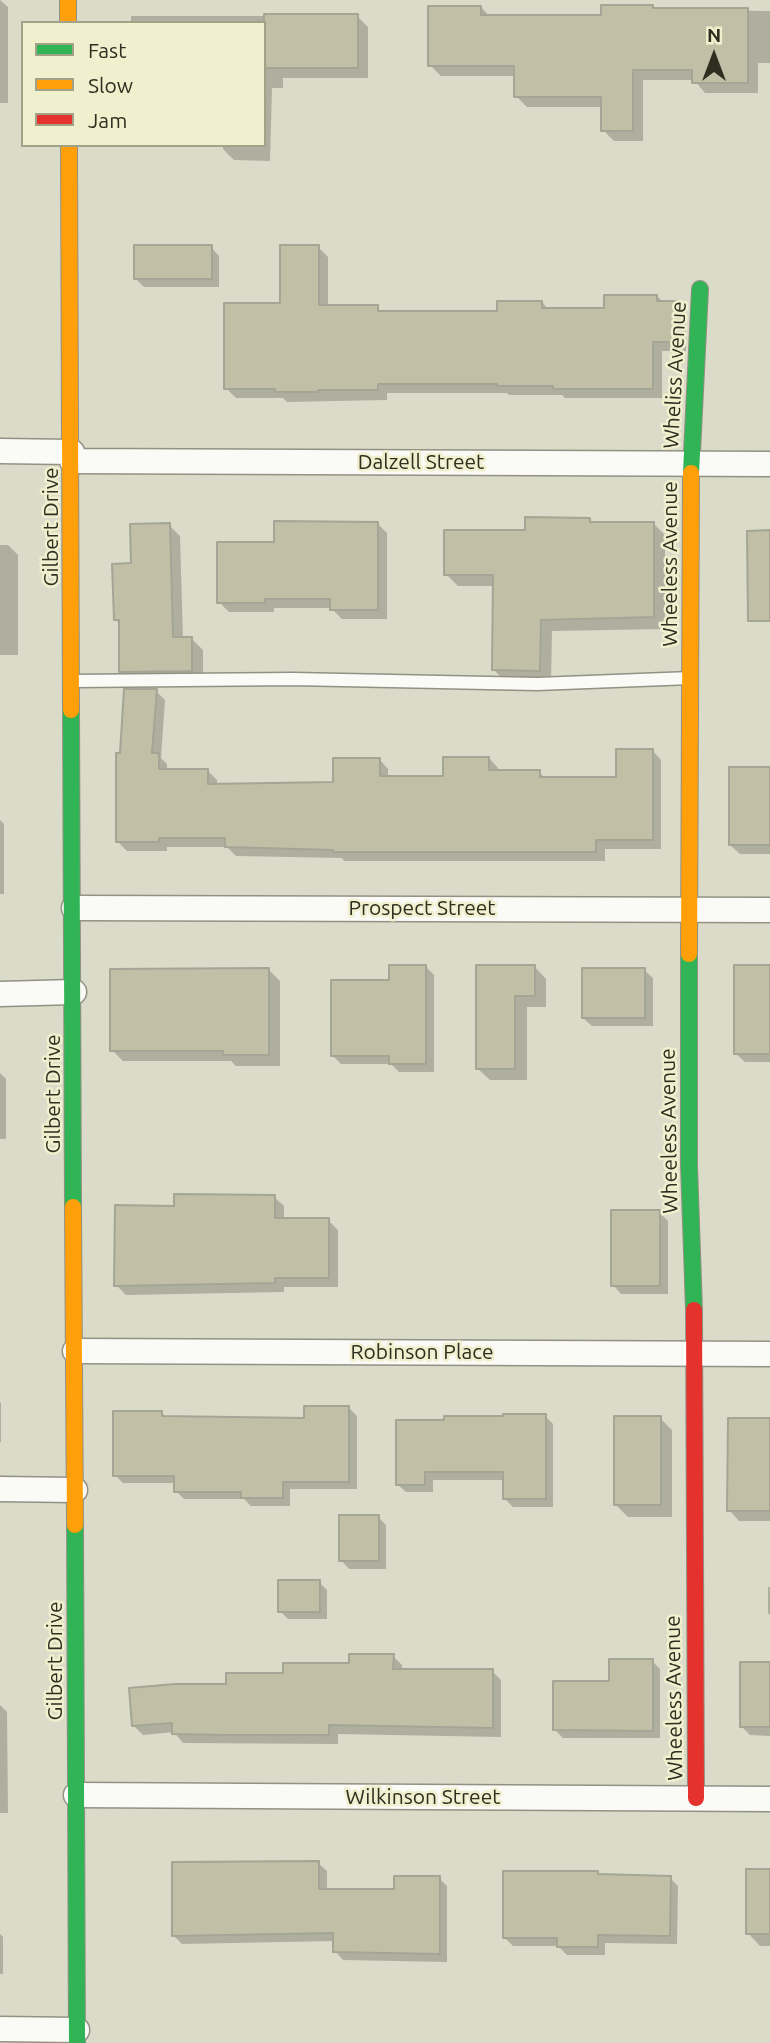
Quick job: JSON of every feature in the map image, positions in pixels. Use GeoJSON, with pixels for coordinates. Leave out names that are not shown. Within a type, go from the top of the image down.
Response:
{"type":"FeatureCollection","features":[{"type":"Feature","properties":{"kind":"street"},"geometry":{"type":"LineString","coordinates":[[68,0],[68,21]]}},
{"type":"Feature","properties":{"kind":"street","name":"Gilbert Drive"},"geometry":{"type":"LineString","coordinates":[[69,147],[77,2036]]}},
{"type":"Feature","properties":{"kind":"street","name":"Wheliss Avenue"},"geometry":{"type":"LineString","coordinates":[[691,464],[700,289]]}},
{"type":"Feature","properties":{"kind":"street","name":"Dalzell Street"},"geometry":{"type":"LineString","coordinates":[[0,452],[72,456],[770,464]]}},
{"type":"Feature","properties":{"kind":"street","name":"Wheeless Avenue"},"geometry":{"type":"LineString","coordinates":[[691,464],[689,1165],[696,1353],[696,1798]]}},
{"type":"Feature","properties":{"kind":"street","name":"Prospect Street"},"geometry":{"type":"LineString","coordinates":[[74,908],[770,910]]}},
{"type":"Feature","properties":{"kind":"street"},"geometry":{"type":"LineString","coordinates":[[0,994],[74,992]]}},
{"type":"Feature","properties":{"kind":"street","name":"Robinson Place"},"geometry":{"type":"LineString","coordinates":[[75,1351],[770,1354]]}},
{"type":"Feature","properties":{"kind":"street"},"geometry":{"type":"LineString","coordinates":[[0,1489],[75,1490]]}},
{"type":"Feature","properties":{"kind":"street","name":"Wilkinson Street"},"geometry":{"type":"LineString","coordinates":[[76,1796],[770,1799]]}},
{"type":"Feature","properties":{"kind":"street"},"geometry":{"type":"LineString","coordinates":[[0,2029],[77,2036]]}},
{"type":"Feature","properties":{"kind":"lane"},"geometry":{"type":"LineString","coordinates":[[73,681],[293,679],[537,684],[691,678]]}},
{"type":"Feature","properties":{"kind":"building"},"geometry":{"type":"Polygon","coordinates":[[[601,5],[748,8],[748,83],[692,83],[692,70],[633,70],[633,131],[601,131],[601,97],[514,97],[514,66],[428,66],[428,6],[481,6],[481,15],[601,15],[601,5]]]}},
{"type":"Feature","properties":{"kind":"building"},"geometry":{"type":"Polygon","coordinates":[[[264,14],[358,14],[358,68],[266,68],[264,14]]]}},
{"type":"Feature","properties":{"kind":"building"},"geometry":{"type":"Polygon","coordinates":[[[134,245],[212,245],[212,279],[134,279],[134,245]]]}},
{"type":"Feature","properties":{"kind":"building"},"geometry":{"type":"Polygon","coordinates":[[[280,245],[319,245],[319,305],[378,305],[378,311],[497,311],[497,301],[542,301],[542,308],[604,308],[604,295],[657,295],[657,301],[677,301],[677,342],[653,342],[653,389],[553,389],[553,386],[497,384],[378,384],[378,390],[318,392],[224,389],[224,303],[280,303],[280,245]]]}},
{"type":"Feature","properties":{"kind":"building"},"geometry":{"type":"Polygon","coordinates":[[[525,517],[590,518],[590,522],[654,522],[654,617],[541,620],[540,671],[492,670],[493,575],[444,575],[444,530],[525,530],[525,517]]]}},
{"type":"Feature","properties":{"kind":"building"},"geometry":{"type":"Polygon","coordinates":[[[274,521],[378,522],[378,610],[330,610],[330,599],[265,599],[265,603],[217,603],[217,542],[274,542],[274,521]]]}},
{"type":"Feature","properties":{"kind":"building"},"geometry":{"type":"Polygon","coordinates":[[[170,523],[173,637],[192,637],[192,671],[119,672],[119,620],[114,620],[112,564],[131,563],[130,524],[170,523]]]}},
{"type":"Feature","properties":{"kind":"building"},"geometry":{"type":"Polygon","coordinates":[[[770,530],[770,621],[748,621],[747,531],[770,530]]]}},
{"type":"Feature","properties":{"kind":"building"},"geometry":{"type":"Polygon","coordinates":[[[124,689],[157,689],[152,753],[159,753],[159,769],[208,769],[208,784],[333,782],[333,758],[380,758],[380,776],[443,776],[443,757],[489,757],[489,770],[540,770],[540,777],[616,777],[616,749],[653,749],[653,840],[596,840],[596,852],[333,852],[225,847],[225,838],[159,838],[159,842],[116,842],[116,753],[120,753],[124,689]]]}},
{"type":"Feature","properties":{"kind":"building"},"geometry":{"type":"Polygon","coordinates":[[[729,767],[770,767],[770,845],[729,845],[729,767]]]}},
{"type":"Feature","properties":{"kind":"building"},"geometry":{"type":"Polygon","coordinates":[[[389,965],[426,965],[426,1064],[389,1064],[389,1056],[331,1056],[331,980],[389,980],[389,965]]]}},
{"type":"Feature","properties":{"kind":"building"},"geometry":{"type":"Polygon","coordinates":[[[476,965],[535,965],[535,996],[515,996],[515,1069],[476,1069],[476,965]]]}},
{"type":"Feature","properties":{"kind":"building"},"geometry":{"type":"Polygon","coordinates":[[[734,965],[770,965],[770,1054],[734,1054],[734,965]]]}},
{"type":"Feature","properties":{"kind":"building"},"geometry":{"type":"Polygon","coordinates":[[[269,968],[269,1055],[223,1055],[223,1051],[110,1051],[110,969],[269,968]]]}},
{"type":"Feature","properties":{"kind":"building"},"geometry":{"type":"Polygon","coordinates":[[[582,968],[645,968],[645,1018],[582,1018],[582,968]]]}},
{"type":"Feature","properties":{"kind":"building"},"geometry":{"type":"Polygon","coordinates":[[[174,1194],[275,1195],[275,1218],[329,1218],[329,1278],[275,1278],[275,1283],[114,1286],[115,1205],[174,1206],[174,1194]]]}},
{"type":"Feature","properties":{"kind":"building"},"geometry":{"type":"Polygon","coordinates":[[[611,1210],[660,1210],[660,1286],[611,1286],[611,1210]]]}},
{"type":"Feature","properties":{"kind":"building"},"geometry":{"type":"Polygon","coordinates":[[[304,1406],[349,1406],[349,1482],[283,1482],[283,1498],[241,1498],[241,1492],[174,1492],[174,1476],[113,1476],[113,1411],[162,1411],[162,1416],[304,1418],[304,1406]]]}},
{"type":"Feature","properties":{"kind":"building"},"geometry":{"type":"Polygon","coordinates":[[[546,1414],[546,1499],[503,1499],[503,1472],[425,1472],[425,1485],[396,1485],[396,1420],[444,1420],[444,1416],[546,1414]]]}},
{"type":"Feature","properties":{"kind":"building"},"geometry":{"type":"Polygon","coordinates":[[[614,1416],[661,1416],[661,1505],[614,1505],[614,1416]]]}},
{"type":"Feature","properties":{"kind":"building"},"geometry":{"type":"Polygon","coordinates":[[[728,1418],[770,1418],[770,1511],[727,1511],[728,1418]]]}},
{"type":"Feature","properties":{"kind":"building"},"geometry":{"type":"Polygon","coordinates":[[[339,1515],[379,1515],[379,1561],[339,1561],[339,1515]]]}},
{"type":"Feature","properties":{"kind":"building"},"geometry":{"type":"Polygon","coordinates":[[[278,1580],[320,1580],[320,1612],[278,1612],[278,1580]]]}},
{"type":"Feature","properties":{"kind":"building"},"geometry":{"type":"Polygon","coordinates":[[[349,1654],[394,1654],[393,1669],[493,1669],[493,1728],[329,1725],[329,1735],[226,1735],[172,1734],[172,1723],[132,1726],[129,1688],[175,1684],[226,1684],[226,1673],[283,1673],[283,1663],[349,1663],[349,1654]]]}},
{"type":"Feature","properties":{"kind":"building"},"geometry":{"type":"Polygon","coordinates":[[[609,1659],[653,1659],[653,1731],[553,1730],[553,1681],[609,1681],[609,1659]]]}},
{"type":"Feature","properties":{"kind":"building"},"geometry":{"type":"Polygon","coordinates":[[[740,1662],[770,1662],[770,1727],[740,1727],[740,1662]]]}},
{"type":"Feature","properties":{"kind":"building"},"geometry":{"type":"Polygon","coordinates":[[[319,1861],[319,1889],[394,1889],[394,1876],[440,1876],[440,1954],[333,1952],[333,1933],[172,1936],[172,1862],[319,1861]]]}},
{"type":"Feature","properties":{"kind":"building"},"geometry":{"type":"Polygon","coordinates":[[[746,1869],[770,1869],[770,1934],[746,1934],[746,1869]]]}},
{"type":"Feature","properties":{"kind":"building"},"geometry":{"type":"Polygon","coordinates":[[[503,1871],[598,1871],[598,1874],[671,1876],[670,1936],[598,1935],[598,1947],[557,1947],[557,1938],[503,1938],[503,1871]]]}},
{"type":"Feature","properties":{"kind":"traffic: fast"},"geometry":{"type":"LineString","coordinates":[[691,473],[700,289]]}},
{"type":"Feature","properties":{"kind":"traffic: fast"},"geometry":{"type":"LineString","coordinates":[[71,710],[73,1207]]}},
{"type":"Feature","properties":{"kind":"traffic: fast"},"geometry":{"type":"LineString","coordinates":[[689,954],[689,1165],[694,1310]]}},
{"type":"Feature","properties":{"kind":"traffic: fast"},"geometry":{"type":"LineString","coordinates":[[75,1525],[77,2043]]}},
{"type":"Feature","properties":{"kind":"traffic: slow"},"geometry":{"type":"LineString","coordinates":[[68,0],[68,21]]}},
{"type":"Feature","properties":{"kind":"traffic: slow"},"geometry":{"type":"LineString","coordinates":[[69,147],[71,710]]}},
{"type":"Feature","properties":{"kind":"traffic: slow"},"geometry":{"type":"LineString","coordinates":[[689,954],[691,473]]}},
{"type":"Feature","properties":{"kind":"traffic: slow"},"geometry":{"type":"LineString","coordinates":[[73,1207],[75,1525]]}},
{"type":"Feature","properties":{"kind":"traffic: jam"},"geometry":{"type":"LineString","coordinates":[[694,1310],[696,1798]]}}]}
